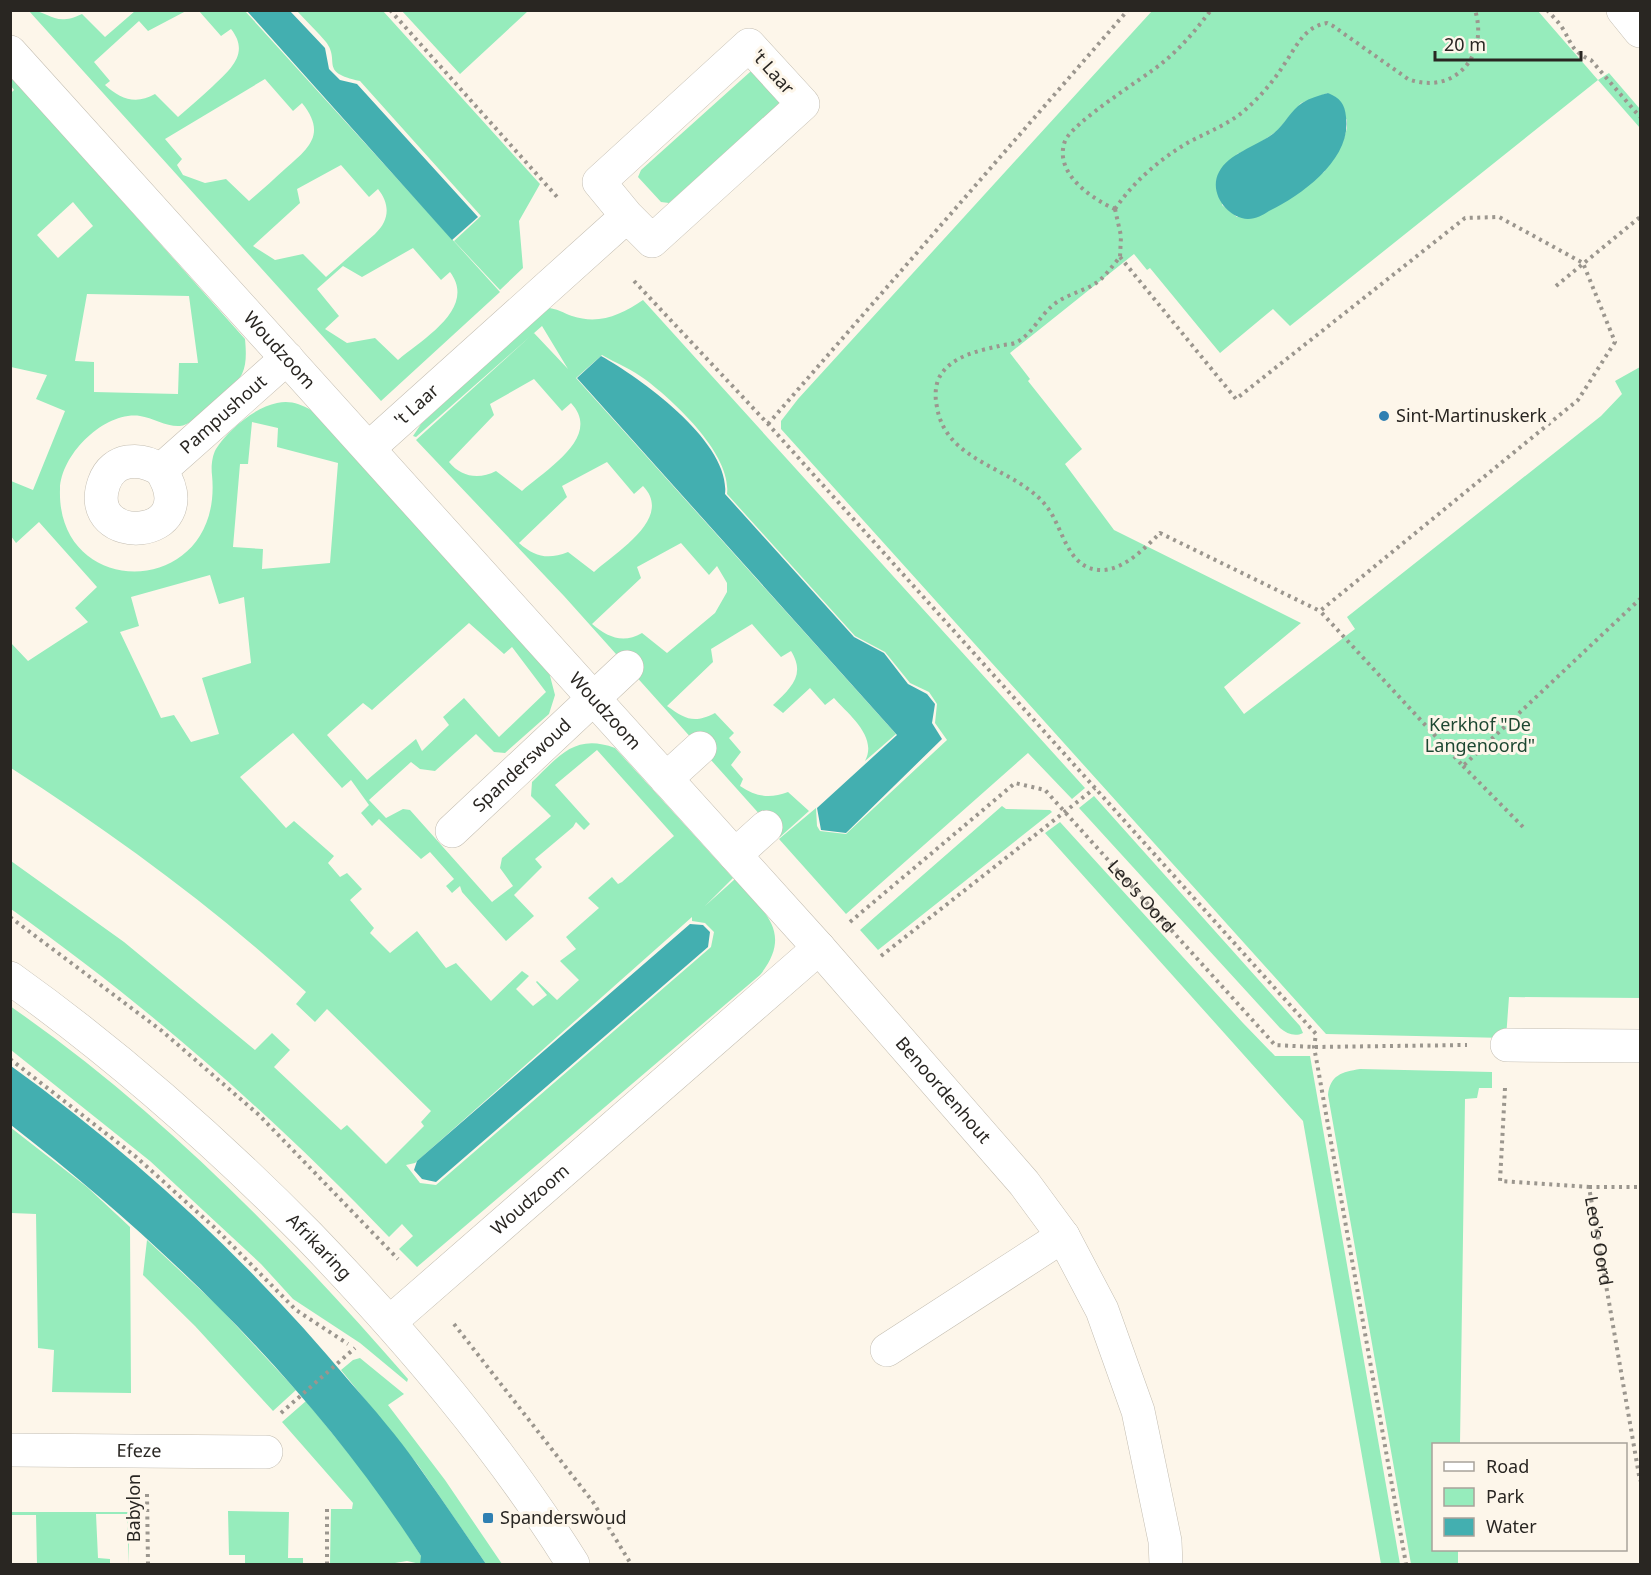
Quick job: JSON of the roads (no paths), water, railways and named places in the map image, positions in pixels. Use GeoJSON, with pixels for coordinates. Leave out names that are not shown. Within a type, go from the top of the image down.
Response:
{"type":"FeatureCollection","features":[{"type":"Feature","properties":{"kind":"street"},"geometry":{"type":"LineString","coordinates":[[1623,10],[1641,31]]}},
{"type":"Feature","properties":{"kind":"street","name":"'t Laar"},"geometry":{"type":"LineString","coordinates":[[748,45],[803,104],[652,241],[627,216],[599,183],[748,45]]}},
{"type":"Feature","properties":{"kind":"street","name":"Woudzoom"},"geometry":{"type":"LineString","coordinates":[[10,52],[819,948],[390,1322]]}},
{"type":"Feature","properties":{"kind":"street","name":"'t Laar"},"geometry":{"type":"LineString","coordinates":[[369,448],[627,216]]}},
{"type":"Feature","properties":{"kind":"street","name":"Pampushout"},"geometry":{"type":"LineString","coordinates":[[161,470],[287,358]]}},
{"type":"Feature","properties":{"kind":"street","name":"Spanderswoud"},"geometry":{"type":"LineString","coordinates":[[452,831],[627,667]]}},
{"type":"Feature","properties":{"kind":"street"},"geometry":{"type":"LineString","coordinates":[[666,779],[700,748]]}},
{"type":"Feature","properties":{"kind":"street"},"geometry":{"type":"LineString","coordinates":[[735,855],[766,827]]}},
{"type":"Feature","properties":{"kind":"street","name":"Benoordenhout"},"geometry":{"type":"LineString","coordinates":[[819,948],[1024,1183],[1063,1236],[1102,1310],[1138,1411],[1165,1541],[1166,1564]]}},
{"type":"Feature","properties":{"kind":"street","name":"Afrikaring"},"geometry":{"type":"LineString","coordinates":[[10,978],[108,1051],[196,1126],[284,1210],[390,1322],[477,1426],[526,1491],[573,1564]]}},
{"type":"Feature","properties":{"kind":"street"},"geometry":{"type":"LineString","coordinates":[[1507,1045],[1641,1046]]}},
{"type":"Feature","properties":{"kind":"street"},"geometry":{"type":"LineString","coordinates":[[887,1350],[1063,1236]]}},
{"type":"Feature","properties":{"kind":"street","name":"Efeze"},"geometry":{"type":"LineString","coordinates":[[10,1450],[266,1452]]}},
{"type":"Feature","properties":{"kind":"water"},"geometry":{"type":"Polygon","coordinates":[[[247,11],[290,11],[325,48],[329,69],[340,80],[357,84],[478,217],[452,240],[247,11]]]}},
{"type":"Feature","properties":{"kind":"water"},"geometry":{"type":"Polygon","coordinates":[[[1328,93],[1339,99],[1346,117],[1346,132],[1333,161],[1322,174],[1296,195],[1257,218],[1240,218],[1233,214],[1222,203],[1216,188],[1216,180],[1224,165],[1274,133],[1302,103],[1328,93]]]}},
{"type":"Feature","properties":{"kind":"water"},"geometry":{"type":"Polygon","coordinates":[[[601,356],[638,380],[680,414],[714,454],[723,474],[725,494],[854,637],[884,653],[908,684],[927,694],[935,704],[932,723],[942,739],[846,833],[821,830],[817,808],[897,735],[577,378],[601,356]]]}},
{"type":"Feature","properties":{"kind":"water"},"geometry":{"type":"Polygon","coordinates":[[[690,924],[703,925],[710,932],[708,947],[436,1182],[422,1179],[414,1170],[417,1161],[690,924]]]}},
{"type":"Feature","properties":{"kind":"water"},"geometry":{"type":"Polygon","coordinates":[[[11,1066],[147,1174],[232,1253],[273,1295],[394,1434],[486,1564],[420,1564],[421,1556],[379,1494],[285,1378],[234,1323],[126,1220],[11,1125],[11,1066]]]}},
{"type":"Feature","properties":{"kind":"place","name":"Sint-Martinuskerk"},"geometry":{"type":"Point","coordinates":[1384,416]}},
{"type":"Feature","properties":{"kind":"place","name":"Spanderswoud"},"geometry":{"type":"Point","coordinates":[488,1518]}},
{"type":"Feature","properties":{"kind":"park label","name":"Kerkhof \"De Langenoord\""},"geometry":{"type":"Point","coordinates":[1480,735]}}]}
